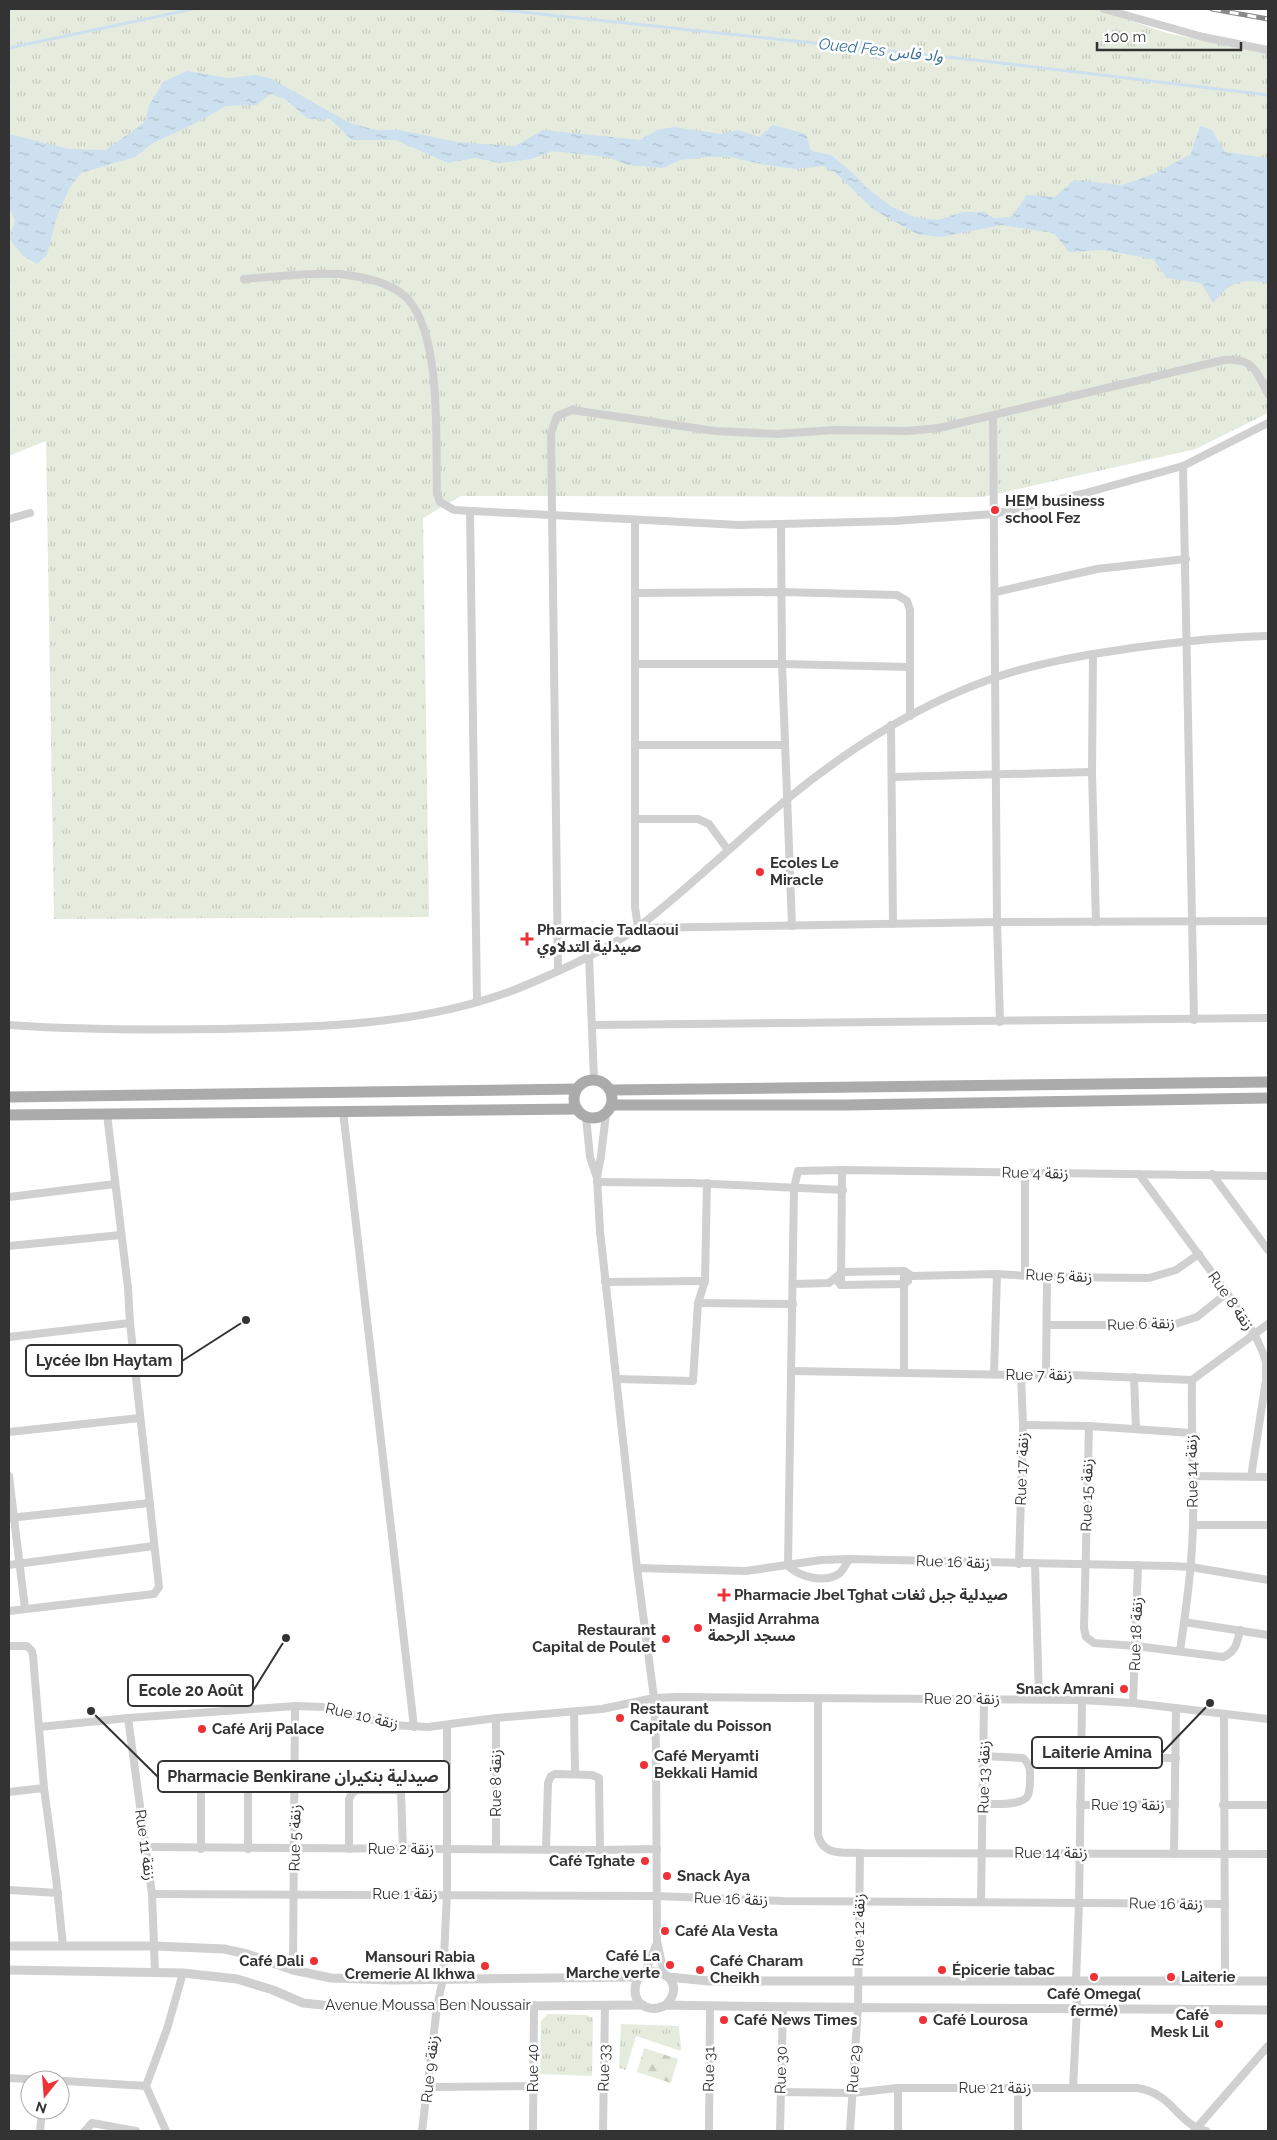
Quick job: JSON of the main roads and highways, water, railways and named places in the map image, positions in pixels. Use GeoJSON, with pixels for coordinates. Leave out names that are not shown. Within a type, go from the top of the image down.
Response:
{"type":"FeatureCollection","features":[{"type":"Feature","properties":{"kind":"main road"},"geometry":{"type":"LineString","coordinates":[[582,1113],[574,1103],[576,1090],[581,1084],[594,1079],[607,1085],[611,1090],[613,1098],[609,1109]]}},
{"type":"Feature","properties":{"kind":"main road"},"geometry":{"type":"LineString","coordinates":[[611,1090],[1268,1082]]}},
{"type":"Feature","properties":{"kind":"main road"},"geometry":{"type":"LineString","coordinates":[[9,1097],[576,1090]]}},
{"type":"Feature","properties":{"kind":"main road"},"geometry":{"type":"LineString","coordinates":[[9,1115],[343,1111],[582,1113],[596,1118],[609,1109],[1268,1098]]}},
{"type":"Feature","properties":{"kind":"water"},"geometry":{"type":"Polygon","coordinates":[[[187,71],[229,78],[255,75],[270,78],[350,123],[376,130],[399,130],[457,142],[515,146],[543,130],[640,140],[657,130],[674,127],[721,134],[738,130],[759,137],[773,125],[806,134],[811,151],[831,155],[867,188],[892,207],[917,218],[938,220],[962,212],[984,212],[994,218],[1011,217],[1027,195],[1055,197],[1074,180],[1122,185],[1154,174],[1191,154],[1200,126],[1212,130],[1225,152],[1268,158],[1268,283],[1251,281],[1237,283],[1225,290],[1213,303],[1201,283],[1167,278],[1153,259],[1103,250],[1069,252],[1054,233],[1002,225],[941,237],[917,234],[874,210],[836,173],[824,166],[796,169],[730,157],[707,157],[680,160],[663,168],[628,165],[608,157],[552,151],[531,159],[500,163],[475,158],[448,163],[396,140],[352,140],[330,119],[308,119],[285,99],[270,94],[257,105],[226,106],[194,124],[153,143],[135,157],[81,173],[70,187],[56,219],[47,255],[37,264],[23,256],[9,238],[15,221],[9,206],[9,134],[69,149],[106,150],[145,122],[149,105],[163,82],[187,71]]]}},
{"type":"Feature","properties":{"kind":"waterway","name":"Oued Fes واد فاس"},"geometry":{"type":"LineString","coordinates":[[9,48],[193,9]]}},
{"type":"Feature","properties":{"kind":"waterway","name":"Oued Fes واد فاس"},"geometry":{"type":"LineString","coordinates":[[493,9],[984,61],[1268,95]]}},
{"type":"Feature","properties":{"kind":"railway"},"geometry":{"type":"LineString","coordinates":[[1212,9],[1268,19]]}},
{"type":"Feature","properties":{"kind":"place","name":"HEM business school Fez"},"geometry":{"type":"Point","coordinates":[995,510]}},
{"type":"Feature","properties":{"kind":"place","name":"Ecoles Le Miracle"},"geometry":{"type":"Point","coordinates":[760,872]}},
{"type":"Feature","properties":{"kind":"place","name":"Pharmacie Tadlaoui صيدلية التدلاوي"},"geometry":{"type":"Point","coordinates":[527,939]}},
{"type":"Feature","properties":{"kind":"place","name":"Lycée Ibn Haytam"},"geometry":{"type":"Point","coordinates":[246,1320]}},
{"type":"Feature","properties":{"kind":"place","name":"Pharmacie Jbel Tghat صيدلية جبل ثغات"},"geometry":{"type":"Point","coordinates":[724,1595]}},
{"type":"Feature","properties":{"kind":"place","name":"Masjid Arrahma مسجد الرحمة"},"geometry":{"type":"Point","coordinates":[698,1628]}},
{"type":"Feature","properties":{"kind":"place","name":"Ecole 20 Août"},"geometry":{"type":"Point","coordinates":[286,1638]}},
{"type":"Feature","properties":{"kind":"place","name":"Restaurant Capital de Poulet"},"geometry":{"type":"Point","coordinates":[666,1639]}},
{"type":"Feature","properties":{"kind":"place","name":"Snack Amrani"},"geometry":{"type":"Point","coordinates":[1124,1689]}},
{"type":"Feature","properties":{"kind":"place","name":"Laiterie Amina"},"geometry":{"type":"Point","coordinates":[1210,1703]}},
{"type":"Feature","properties":{"kind":"place","name":"Pharmacie Benkirane صيدلية بنكيران"},"geometry":{"type":"Point","coordinates":[91,1711]}},
{"type":"Feature","properties":{"kind":"place","name":"Restaurant Capitale du Poisson"},"geometry":{"type":"Point","coordinates":[620,1718]}},
{"type":"Feature","properties":{"kind":"place","name":"Café Arij Palace"},"geometry":{"type":"Point","coordinates":[202,1729]}},
{"type":"Feature","properties":{"kind":"place","name":"Café Meryamti Bekkali Hamid"},"geometry":{"type":"Point","coordinates":[644,1765]}},
{"type":"Feature","properties":{"kind":"place","name":"Café Tghate"},"geometry":{"type":"Point","coordinates":[645,1861]}},
{"type":"Feature","properties":{"kind":"place","name":"Snack Aya"},"geometry":{"type":"Point","coordinates":[667,1876]}},
{"type":"Feature","properties":{"kind":"place","name":"Café Ala Vesta"},"geometry":{"type":"Point","coordinates":[665,1931]}},
{"type":"Feature","properties":{"kind":"place","name":"Café Dali"},"geometry":{"type":"Point","coordinates":[314,1961]}},
{"type":"Feature","properties":{"kind":"place","name":"Café La Marche verte"},"geometry":{"type":"Point","coordinates":[670,1965]}},
{"type":"Feature","properties":{"kind":"place","name":"Mansouri Rabia Cremerie Al Ikhwa"},"geometry":{"type":"Point","coordinates":[485,1966]}},
{"type":"Feature","properties":{"kind":"place","name":"Café Charam Cheikh"},"geometry":{"type":"Point","coordinates":[700,1970]}},
{"type":"Feature","properties":{"kind":"place","name":"Épicerie tabac"},"geometry":{"type":"Point","coordinates":[942,1970]}},
{"type":"Feature","properties":{"kind":"place","name":"Café Omega( fermé)"},"geometry":{"type":"Point","coordinates":[1094,1977]}},
{"type":"Feature","properties":{"kind":"place","name":"Laiterie"},"geometry":{"type":"Point","coordinates":[1171,1977]}},
{"type":"Feature","properties":{"kind":"place","name":"Café News Times"},"geometry":{"type":"Point","coordinates":[724,2020]}},
{"type":"Feature","properties":{"kind":"place","name":"Café Lourosa"},"geometry":{"type":"Point","coordinates":[923,2020]}},
{"type":"Feature","properties":{"kind":"place","name":"Café Mesk Lil"},"geometry":{"type":"Point","coordinates":[1219,2024]}}]}
